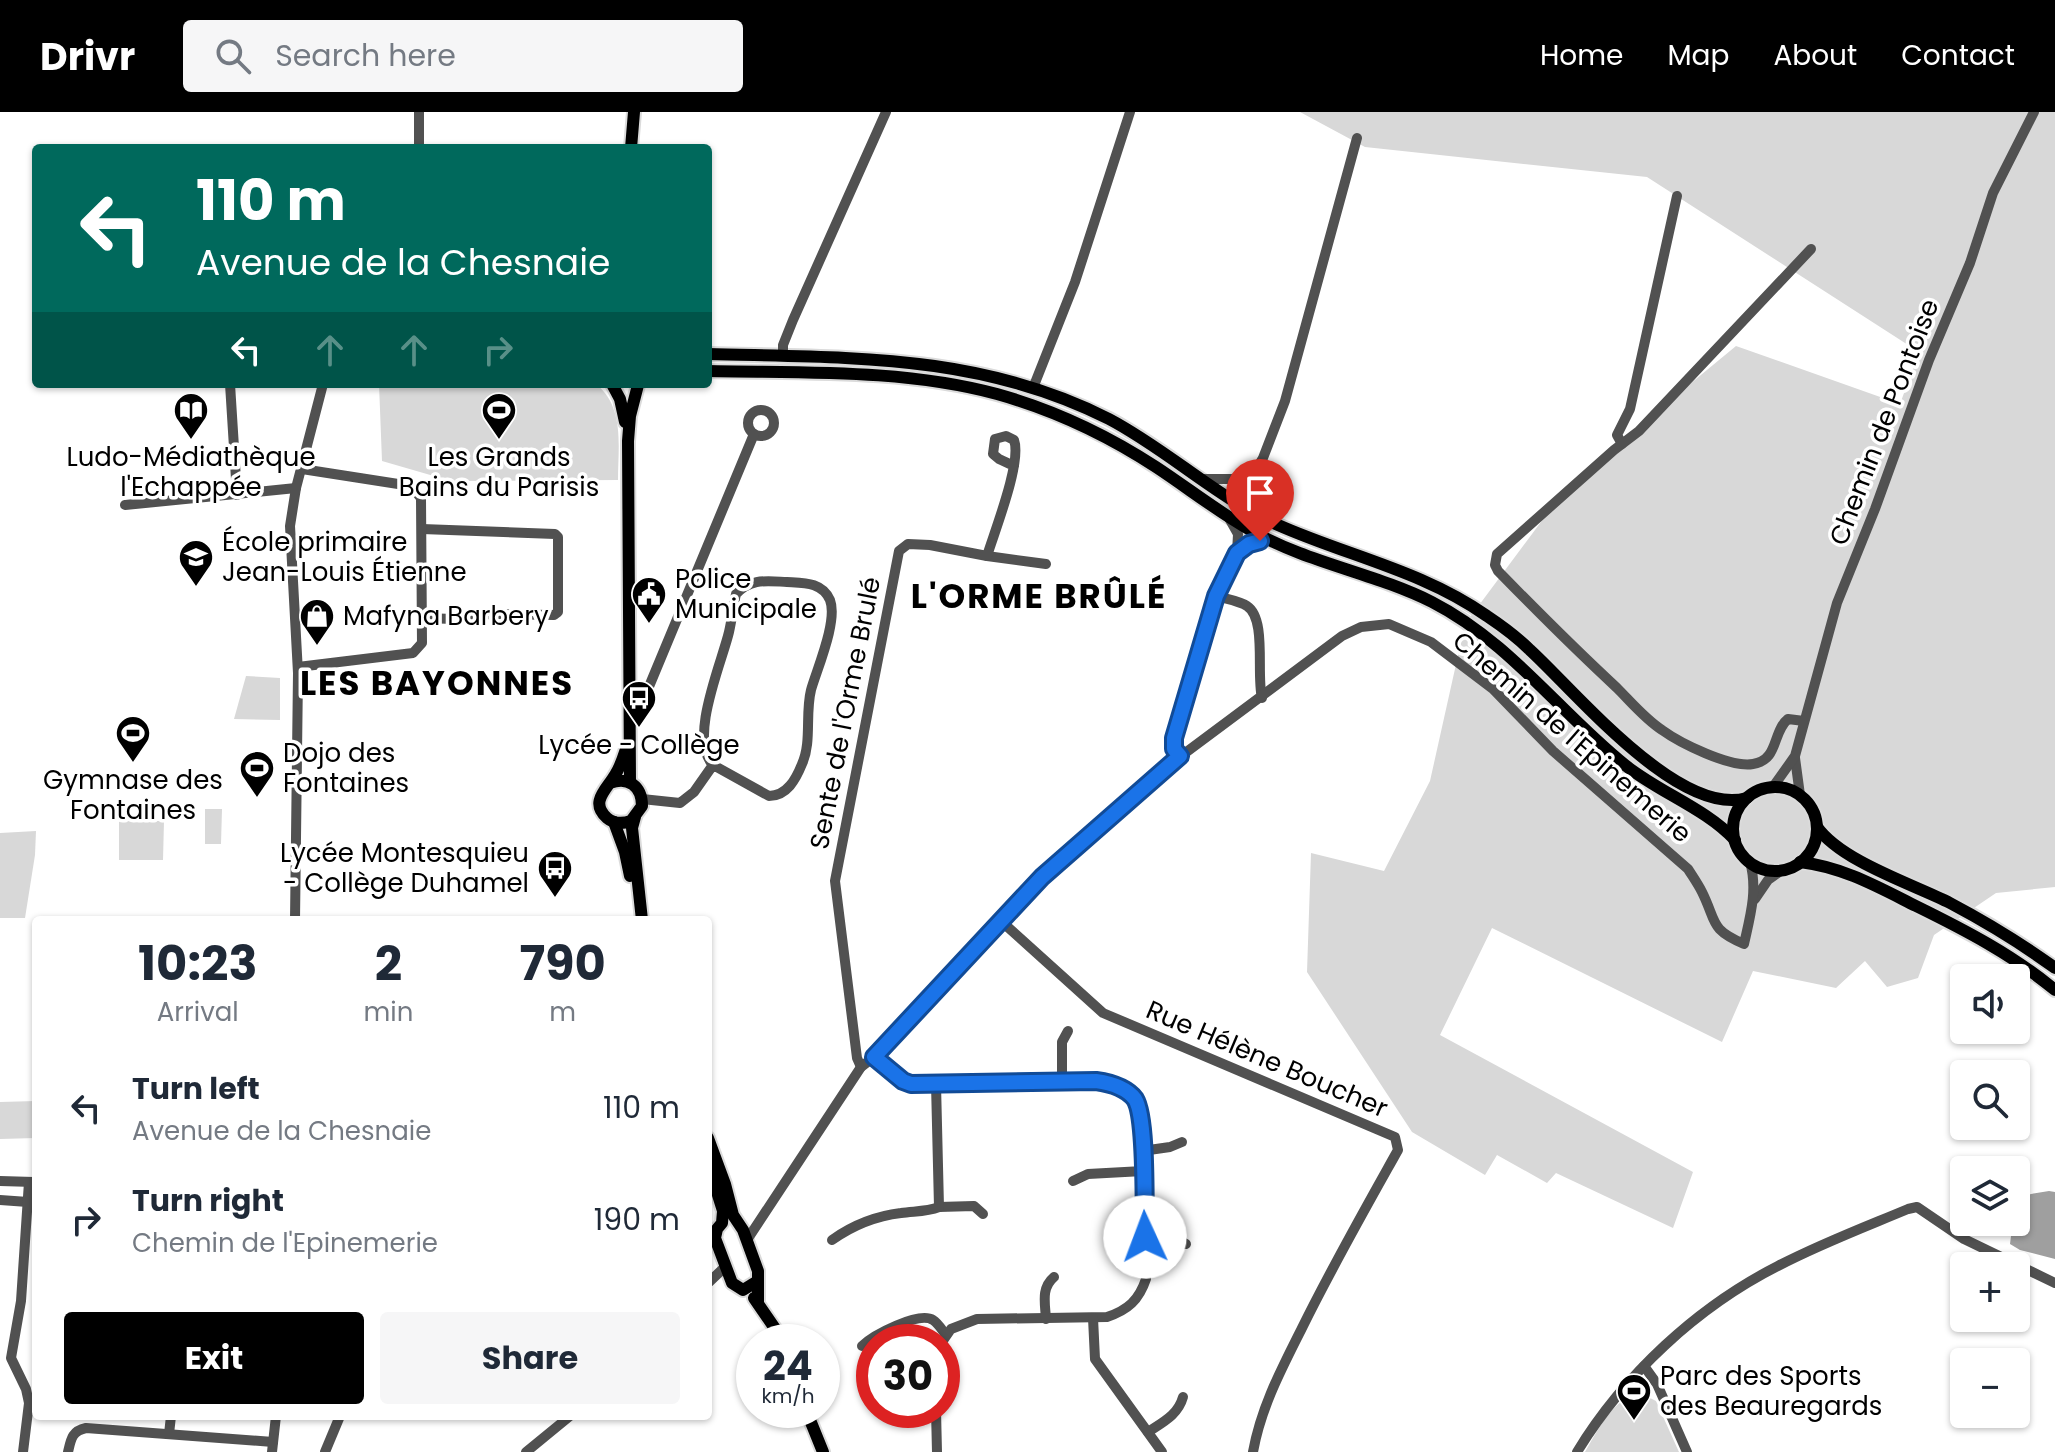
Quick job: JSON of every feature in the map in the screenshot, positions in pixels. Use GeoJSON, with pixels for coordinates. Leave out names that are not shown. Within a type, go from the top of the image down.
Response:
{"type":"FeatureCollection","features":[{"type":"Feature","properties":{"kind":"main road"},"geometry":{"type":"LineString","coordinates":[[631,144],[634,112]]}},
{"type":"Feature","properties":{"kind":"main road"},"geometry":{"type":"LineString","coordinates":[[712,354],[929,363],[982,373],[1074,403],[1124,427],[1253,512],[1286,528],[1425,580],[1458,597],[1518,639],[1621,740],[1648,762],[1695,790],[1725,800],[1747,798]]}},
{"type":"Feature","properties":{"kind":"main road"},"geometry":{"type":"LineString","coordinates":[[712,371],[906,378],[994,393],[1041,408],[1107,437],[1269,540],[1408,591],[1473,627],[1522,666],[1626,766],[1713,820],[1735,840],[1750,862],[1762,868],[1782,870],[1800,862],[1811,850],[1817,827]]}},
{"type":"Feature","properties":{"kind":"main road"},"geometry":{"type":"LineString","coordinates":[[614,388],[620,399],[628,441]]}},
{"type":"Feature","properties":{"kind":"main road"},"geometry":{"type":"LineString","coordinates":[[630,782],[628,441],[630,416],[638,388]]}},
{"type":"Feature","properties":{"kind":"main road"},"geometry":{"type":"LineString","coordinates":[[610,783],[629,742]]}},
{"type":"Feature","properties":{"kind":"main road"},"geometry":{"type":"LineString","coordinates":[[635,817],[625,823],[614,822],[603,815],[599,801],[604,787],[623,780],[630,782],[640,792],[642,806],[632,828],[642,916]]}},
{"type":"Feature","properties":{"kind":"main road"},"geometry":{"type":"LineString","coordinates":[[1735,840],[1735,817],[1747,798],[1759,790],[1773,787],[1787,789],[1800,795],[1812,809],[1817,827],[1828,840],[1849,855],[1983,922],[2055,968]]}},
{"type":"Feature","properties":{"kind":"main road"},"geometry":{"type":"LineString","coordinates":[[614,822],[627,859],[634,916]]}},
{"type":"Feature","properties":{"kind":"main road"},"geometry":{"type":"LineString","coordinates":[[1800,862],[1841,870],[1881,888],[1978,938],[2055,990]]}},
{"type":"Feature","properties":{"kind":"main road"},"geometry":{"type":"LineString","coordinates":[[712,1161],[747,1240],[758,1271],[751,1286],[770,1324]]}},
{"type":"Feature","properties":{"kind":"main road"},"geometry":{"type":"LineString","coordinates":[[712,1165],[722,1208],[722,1223],[715,1238],[732,1283],[738,1289],[751,1286]]}},
{"type":"Feature","properties":{"kind":"main road"},"geometry":{"type":"LineString","coordinates":[[722,1223],[738,1224]]}},
{"type":"Feature","properties":{"kind":"main road"},"geometry":{"type":"LineString","coordinates":[[813,1428],[823,1452]]}},
{"type":"Feature","properties":{"kind":"street"},"geometry":{"type":"LineString","coordinates":[[419,112],[419,144]]}},
{"type":"Feature","properties":{"kind":"street"},"geometry":{"type":"LineString","coordinates":[[783,356],[783,345],[793,320],[886,112]]}},
{"type":"Feature","properties":{"kind":"street"},"geometry":{"type":"LineString","coordinates":[[1033,388],[1075,282],[1130,112]]}},
{"type":"Feature","properties":{"kind":"street","name":"Chemin de Pontoise"},"geometry":{"type":"LineString","coordinates":[[1773,787],[1795,756],[1837,603],[1929,360],[1970,263],[1993,193],[2034,112]]}},
{"type":"Feature","properties":{"kind":"street"},"geometry":{"type":"LineString","coordinates":[[1253,512],[1246,490],[1263,458],[1285,401],[1357,138]]}},
{"type":"Feature","properties":{"kind":"street"},"geometry":{"type":"LineString","coordinates":[[1622,444],[1617,435],[1630,409],[1677,196]]}},
{"type":"Feature","properties":{"kind":"street"},"geometry":{"type":"LineString","coordinates":[[1804,721],[1788,719],[1781,725],[1768,758],[1752,764],[1731,762],[1683,743],[1649,719],[1495,565],[1497,554],[1639,431],[1811,249]]}},
{"type":"Feature","properties":{"kind":"street"},"geometry":{"type":"LineString","coordinates":[[230,388],[237,495]]}},
{"type":"Feature","properties":{"kind":"street"},"geometry":{"type":"LineString","coordinates":[[295,916],[298,667],[290,526],[296,488],[322,388]]}},
{"type":"Feature","properties":{"kind":"street"},"geometry":{"type":"LineString","coordinates":[[630,701],[648,689],[754,434]]}},
{"type":"Feature","properties":{"kind":"street"},"geometry":{"type":"LineString","coordinates":[[1014,466],[987,556],[1046,564]]}},
{"type":"Feature","properties":{"kind":"street"},"geometry":{"type":"LineString","coordinates":[[298,667],[413,653],[422,643],[421,498],[411,486],[302,469]]}},
{"type":"Feature","properties":{"kind":"street"},"geometry":{"type":"LineString","coordinates":[[1203,479],[1232,479],[1255,470]]}},
{"type":"Feature","properties":{"kind":"street"},"geometry":{"type":"LineString","coordinates":[[125,505],[296,488]]}},
{"type":"Feature","properties":{"kind":"street"},"geometry":{"type":"LineString","coordinates":[[1180,756],[1174,749],[1174,738],[1216,596],[1237,553],[1238,534],[1228,516]]}},
{"type":"Feature","properties":{"kind":"street"},"geometry":{"type":"LineString","coordinates":[[421,618],[455,619],[488,614],[554,615],[558,612],[558,537],[555,534],[422,529]]}},
{"type":"Feature","properties":{"kind":"street"},"geometry":{"type":"LineString","coordinates":[[1237,553],[1249,544],[1269,540]]}},
{"type":"Feature","properties":{"kind":"street","name":"Sente de l'Orme Brulé"},"geometry":{"type":"LineString","coordinates":[[861,1067],[857,1058],[835,881],[899,551],[908,544],[930,545],[987,556]]}},
{"type":"Feature","properties":{"kind":"street"},"geometry":{"type":"LineString","coordinates":[[760,580],[813,583],[830,600],[831,617],[808,704],[805,757],[794,779],[784,792],[769,796],[713,765],[706,756],[706,720],[729,634],[736,594],[760,580]]}},
{"type":"Feature","properties":{"kind":"street"},"geometry":{"type":"LineString","coordinates":[[1216,596],[1246,605],[1258,623],[1259,687],[1262,698]]}},
{"type":"Feature","properties":{"kind":"street","name":"Chemin de l'Epinemerie"},"geometry":{"type":"LineString","coordinates":[[747,1240],[861,1067],[874,1057],[1042,877],[1180,756],[1342,636],[1373,623],[1389,624],[1431,642],[1493,689],[1553,751],[1688,869],[1702,891],[1713,922],[1724,935],[1744,944],[1753,905]]}},
{"type":"Feature","properties":{"kind":"street","name":"Chemin de Pontoise"},"geometry":{"type":"LineString","coordinates":[[1795,756],[1800,795]]}},
{"type":"Feature","properties":{"kind":"street"},"geometry":{"type":"LineString","coordinates":[[642,799],[680,803],[694,792],[713,765]]}},
{"type":"Feature","properties":{"kind":"street"},"geometry":{"type":"LineString","coordinates":[[1750,862],[1754,880],[1753,905]]}},
{"type":"Feature","properties":{"kind":"street"},"geometry":{"type":"LineString","coordinates":[[1753,905],[1768,880],[1782,870]]}},
{"type":"Feature","properties":{"kind":"street","name":"Rue Hélène Boucher"},"geometry":{"type":"LineString","coordinates":[[1001,921],[1103,1013],[1395,1137],[1398,1150],[1332,1268],[1272,1387],[1253,1452]]}},
{"type":"Feature","properties":{"kind":"street"},"geometry":{"type":"LineString","coordinates":[[1062,1082],[1062,1042],[1068,1031]]}},
{"type":"Feature","properties":{"kind":"street"},"geometry":{"type":"LineString","coordinates":[[874,1057],[911,1084],[1110,1083],[1135,1100],[1143,1119],[1146,1279],[1136,1301],[1123,1312],[1093,1318],[977,1319],[960,1325]]}},
{"type":"Feature","properties":{"kind":"street"},"geometry":{"type":"LineString","coordinates":[[936,1084],[939,1207]]}},
{"type":"Feature","properties":{"kind":"street"},"geometry":{"type":"LineString","coordinates":[[1142,1151],[1182,1142]]}},
{"type":"Feature","properties":{"kind":"street"},"geometry":{"type":"LineString","coordinates":[[1073,1181],[1088,1174],[1143,1171]]}},
{"type":"Feature","properties":{"kind":"street"},"geometry":{"type":"LineString","coordinates":[[0,1181],[32,1182],[21,1301],[11,1358],[26,1389],[29,1403],[23,1452]]}},
{"type":"Feature","properties":{"kind":"street"},"geometry":{"type":"LineString","coordinates":[[0,1200],[28,1202]]}},
{"type":"Feature","properties":{"kind":"street"},"geometry":{"type":"LineString","coordinates":[[832,1240],[849,1227],[886,1215],[939,1207],[974,1206],[983,1214]]}},
{"type":"Feature","properties":{"kind":"street"},"geometry":{"type":"LineString","coordinates":[[1577,1452],[1614,1398],[1644,1366],[1708,1310],[1777,1266],[1917,1207],[1964,1239],[2055,1283]]}},
{"type":"Feature","properties":{"kind":"street","name":"Chemin de l'Epinemerie"},"geometry":{"type":"LineString","coordinates":[[738,1224],[748,1225],[762,1214]]}},
{"type":"Feature","properties":{"kind":"street"},"geometry":{"type":"LineString","coordinates":[[1145,1237],[1172,1237],[1186,1244]]}},
{"type":"Feature","properties":{"kind":"street"},"geometry":{"type":"LineString","coordinates":[[712,1279],[726,1266]]}},
{"type":"Feature","properties":{"kind":"street"},"geometry":{"type":"LineString","coordinates":[[1046,1319],[1045,1292],[1047,1283],[1054,1277]]}},
{"type":"Feature","properties":{"kind":"street"},"geometry":{"type":"LineString","coordinates":[[712,1283],[732,1283]]}},
{"type":"Feature","properties":{"kind":"street"},"geometry":{"type":"LineString","coordinates":[[903,1324],[925,1317],[936,1324]]}},
{"type":"Feature","properties":{"kind":"street"},"geometry":{"type":"LineString","coordinates":[[1093,1318],[1095,1359],[1162,1452]]}},
{"type":"Feature","properties":{"kind":"street"},"geometry":{"type":"LineString","coordinates":[[1644,1366],[1657,1384],[1687,1452]]}},
{"type":"Feature","properties":{"kind":"street"},"geometry":{"type":"LineString","coordinates":[[1148,1432],[1170,1418],[1178,1410],[1183,1397]]}},
{"type":"Feature","properties":{"kind":"street"},"geometry":{"type":"LineString","coordinates":[[169,1434],[171,1420]]}},
{"type":"Feature","properties":{"kind":"street"},"geometry":{"type":"LineString","coordinates":[[68,1452],[72,1436],[86,1428],[169,1434],[272,1447],[275,1420]]}},
{"type":"Feature","properties":{"kind":"street"},"geometry":{"type":"LineString","coordinates":[[325,1452],[338,1420]]}},
{"type":"Feature","properties":{"kind":"street"},"geometry":{"type":"LineString","coordinates":[[533,1450],[566,1420]]}},
{"type":"Feature","properties":{"kind":"street"},"geometry":{"type":"LineString","coordinates":[[936,1428],[937,1452]]}},
{"type":"Feature","properties":{"kind":"shaded area"},"geometry":{"type":"Polygon","coordinates":[[[1300,112],[2055,112],[2055,887],[1996,893],[1934,935],[1918,978],[1887,987],[1865,961],[1836,988],[1753,971],[1722,1042],[1492,928],[1440,1035],[1693,1172],[1673,1228],[1556,1173],[1547,1183],[1497,1155],[1485,1175],[1412,1132],[1307,972],[1311,853],[1384,871],[1430,781],[1465,624],[1570,483],[1736,346],[1900,404],[1919,352],[1647,177],[1365,147],[1300,112]]]}},
{"type":"Feature","properties":{"kind":"shaded area","name":"Les Grands Bains du Parisis"},"geometry":{"type":"Polygon","coordinates":[[[379,388],[600,388],[612,404],[618,428],[618,480],[451,481],[382,461],[379,388]]]}},
{"type":"Feature","properties":{"kind":"shaded area"},"geometry":{"type":"Polygon","coordinates":[[[246,676],[280,678],[280,720],[234,719],[246,676]]]}},
{"type":"Feature","properties":{"kind":"shaded area"},"geometry":{"type":"Polygon","coordinates":[[[205,809],[222,809],[221,844],[205,844],[205,809]]]}},
{"type":"Feature","properties":{"kind":"shaded area"},"geometry":{"type":"Polygon","coordinates":[[[119,821],[164,821],[163,860],[119,860],[119,821]]]}},
{"type":"Feature","properties":{"kind":"shaded area"},"geometry":{"type":"Polygon","coordinates":[[[36,831],[25,918],[0,918],[0,833],[36,831]]]}},
{"type":"Feature","properties":{"kind":"shaded area"},"geometry":{"type":"Polygon","coordinates":[[[32,1101],[32,1138],[0,1139],[0,1102],[32,1101]]]}},
{"type":"Feature","properties":{"kind":"shaded area"},"geometry":{"type":"Polygon","coordinates":[[[2055,1192],[2055,1259],[2020,1250],[2010,1244],[2011,1236],[2030,1236],[2031,1194],[2055,1192]]]}},
{"type":"Feature","properties":{"kind":"shaded area","name":"Parc des Sports des Beauregards"},"geometry":{"type":"Polygon","coordinates":[[[1640,1393],[1656,1401],[1679,1452],[1585,1452],[1614,1408],[1640,1393]]]}},
{"type":"Feature","properties":{"kind":"place","name":"Ludo-Médiathèque l'Echappée"},"geometry":{"type":"Point","coordinates":[191,441]}},
{"type":"Feature","properties":{"kind":"place","name":"Les Grands Bains du Parisis"},"geometry":{"type":"Point","coordinates":[499,441]}},
{"type":"Feature","properties":{"kind":"place","name":"École primaire Jean-Louis Étienne"},"geometry":{"type":"Point","coordinates":[196,588]}},
{"type":"Feature","properties":{"kind":"place","name":"Police Municipale"},"geometry":{"type":"Point","coordinates":[649,625]}},
{"type":"Feature","properties":{"kind":"place","name":"Mafyna Barbery"},"geometry":{"type":"Point","coordinates":[317,647]}},
{"type":"Feature","properties":{"kind":"place","name":"Lycée - Collège"},"geometry":{"type":"Point","coordinates":[639,729]}},
{"type":"Feature","properties":{"kind":"place","name":"Gymnase des Fontaines"},"geometry":{"type":"Point","coordinates":[133,764]}},
{"type":"Feature","properties":{"kind":"place","name":"Dojo des Fontaines"},"geometry":{"type":"Point","coordinates":[257,799]}},
{"type":"Feature","properties":{"kind":"place","name":"Lycée Montesquieu - Collège Duhamel"},"geometry":{"type":"Point","coordinates":[555,899]}},
{"type":"Feature","properties":{"kind":"place","name":"Parc des Sports des Beauregards"},"geometry":{"type":"Point","coordinates":[1634,1422]}},
{"type":"Feature","properties":{"kind":"district","name":"L'ORME BRÛLÉ"},"geometry":{"type":"Point","coordinates":[1039,596]}},
{"type":"Feature","properties":{"kind":"district","name":"LES BAYONNES"},"geometry":{"type":"Point","coordinates":[437,683]}},
{"type":"Feature","properties":{"kind":"route"},"geometry":{"type":"LineString","coordinates":[[1145,1237],[1143,1119],[1135,1100],[1128,1093],[1110,1083],[1096,1081],[911,1084],[874,1057],[1042,877],[1180,756],[1174,749],[1174,738],[1216,596],[1237,553],[1249,544],[1260,541]]}}]}
